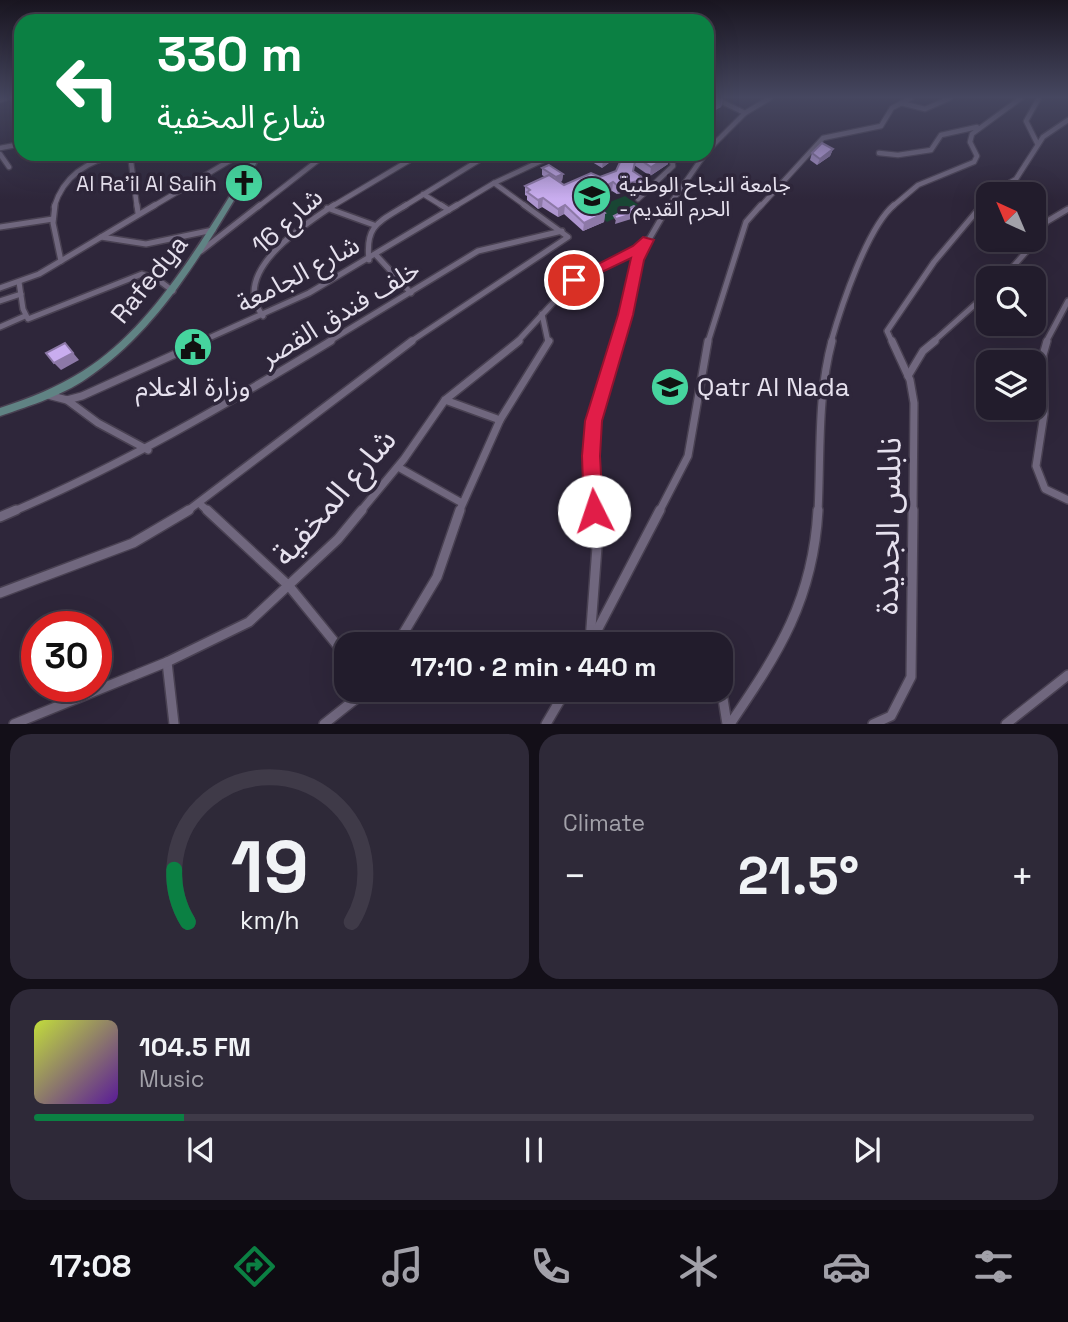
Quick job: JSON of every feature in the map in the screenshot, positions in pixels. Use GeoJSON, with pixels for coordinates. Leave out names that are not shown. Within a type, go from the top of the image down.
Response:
{"type":"FeatureCollection","features":[{"type":"Feature","properties":{"kind":"main road","name":"Rafedya"},"geometry":{"type":"LineString","coordinates":[[0,412],[48,395],[93,369],[157,313],[201,251],[255,161]]}},
{"type":"Feature","properties":{"kind":"street"},"geometry":{"type":"LineString","coordinates":[[714,145],[727,132]]}},
{"type":"Feature","properties":{"kind":"street"},"geometry":{"type":"LineString","coordinates":[[596,632],[688,456],[707,345],[746,222],[823,138],[842,132]]}},
{"type":"Feature","properties":{"kind":"street"},"geometry":{"type":"LineString","coordinates":[[879,153],[921,153],[931,150],[941,135],[955,132]]}},
{"type":"Feature","properties":{"kind":"street"},"geometry":{"type":"LineString","coordinates":[[728,723],[776,656],[809,582],[817,532],[821,455],[818,425],[826,358],[838,317],[874,230],[887,211],[918,185],[974,162],[977,157],[970,142],[975,132]]}},
{"type":"Feature","properties":{"kind":"street"},"geometry":{"type":"LineString","coordinates":[[1031,132],[1037,143]]}},
{"type":"Feature","properties":{"kind":"street","name":"نابلس الجديدة"},"geometry":{"type":"LineString","coordinates":[[1011,182],[1016,179],[1037,143],[1052,132]]}},
{"type":"Feature","properties":{"kind":"street"},"geometry":{"type":"LineString","coordinates":[[0,154],[9,167]]}},
{"type":"Feature","properties":{"kind":"street"},"geometry":{"type":"LineString","coordinates":[[61,261],[53,219],[65,182],[92,161]]}},
{"type":"Feature","properties":{"kind":"street"},"geometry":{"type":"LineString","coordinates":[[131,161],[138,213]]}},
{"type":"Feature","properties":{"kind":"street"},"geometry":{"type":"LineString","coordinates":[[0,288],[19,282],[61,261],[229,161]]}},
{"type":"Feature","properties":{"kind":"street"},"geometry":{"type":"LineString","coordinates":[[201,251],[317,161]]}},
{"type":"Feature","properties":{"kind":"street","name":"شارع 16"},"geometry":{"type":"LineString","coordinates":[[263,316],[253,302],[253,288],[261,270],[293,234],[327,208],[408,161]]}},
{"type":"Feature","properties":{"kind":"street"},"geometry":{"type":"LineString","coordinates":[[369,260],[367,240],[374,225],[477,161]]}},
{"type":"Feature","properties":{"kind":"street","name":"شارع الجامعة"},"geometry":{"type":"LineString","coordinates":[[67,400],[121,380],[263,316],[369,260],[494,183],[541,161]]}},
{"type":"Feature","properties":{"kind":"street"},"geometry":{"type":"LineString","coordinates":[[638,199],[636,198],[651,190],[659,176],[673,166],[668,161]]}},
{"type":"Feature","properties":{"kind":"street"},"geometry":{"type":"LineString","coordinates":[[591,632],[599,520],[594,511],[591,456],[594,421],[625,315],[637,260],[647,240],[701,161]]}},
{"type":"Feature","properties":{"kind":"street"},"geometry":{"type":"LineString","coordinates":[[0,593],[133,543],[200,504],[430,326],[568,237],[494,183]]}},
{"type":"Feature","properties":{"kind":"street"},"geometry":{"type":"LineString","coordinates":[[423,194],[449,210]]}},
{"type":"Feature","properties":{"kind":"street"},"geometry":{"type":"LineString","coordinates":[[327,208],[374,225]]}},
{"type":"Feature","properties":{"kind":"street"},"geometry":{"type":"LineString","coordinates":[[1014,266],[1033,244],[1046,222],[1068,209]]}},
{"type":"Feature","properties":{"kind":"street","name":"نابلس الجديدة"},"geometry":{"type":"LineString","coordinates":[[873,723],[891,716],[911,677],[914,403],[908,376],[888,338],[888,329],[934,262],[976,212]]}},
{"type":"Feature","properties":{"kind":"street"},"geometry":{"type":"LineString","coordinates":[[0,227],[53,219]]}},
{"type":"Feature","properties":{"kind":"street"},"geometry":{"type":"LineString","coordinates":[[101,237],[146,244],[213,230]]}},
{"type":"Feature","properties":{"kind":"street","name":"خلف فندق القصر"},"geometry":{"type":"LineString","coordinates":[[0,517],[92,478],[148,450],[478,251],[562,232]]}},
{"type":"Feature","properties":{"kind":"street","name":"شارع المخفية"},"geometry":{"type":"LineString","coordinates":[[14,723],[167,662],[249,622],[338,540],[398,467],[445,400],[520,340],[574,280],[638,249],[647,240]]}},
{"type":"Feature","properties":{"kind":"street"},"geometry":{"type":"LineString","coordinates":[[376,255],[411,293]]}},
{"type":"Feature","properties":{"kind":"street"},"geometry":{"type":"LineString","coordinates":[[0,327],[25,316],[36,318],[142,274],[157,279],[173,291]]}},
{"type":"Feature","properties":{"kind":"street"},"geometry":{"type":"LineString","coordinates":[[19,282],[25,316]]}},
{"type":"Feature","properties":{"kind":"street"},"geometry":{"type":"LineString","coordinates":[[0,301],[22,294]]}},
{"type":"Feature","properties":{"kind":"street"},"geometry":{"type":"LineString","coordinates":[[1068,301],[1050,329],[1044,349],[1044,414],[1036,466],[1045,489],[1068,500]]}},
{"type":"Feature","properties":{"kind":"street"},"geometry":{"type":"LineString","coordinates":[[908,376],[923,351],[976,304]]}},
{"type":"Feature","properties":{"kind":"street"},"geometry":{"type":"LineString","coordinates":[[404,632],[437,577],[462,503],[500,421],[549,340],[542,314]]}},
{"type":"Feature","properties":{"kind":"street"},"geometry":{"type":"LineString","coordinates":[[48,395],[67,400],[97,423],[148,450]]}},
{"type":"Feature","properties":{"kind":"street"},"geometry":{"type":"LineString","coordinates":[[445,400],[500,421]]}},
{"type":"Feature","properties":{"kind":"street"},"geometry":{"type":"LineString","coordinates":[[398,467],[462,503]]}},
{"type":"Feature","properties":{"kind":"street"},"geometry":{"type":"LineString","coordinates":[[200,504],[289,586],[334,641]]}},
{"type":"Feature","properties":{"kind":"street"},"geometry":{"type":"LineString","coordinates":[[167,662],[174,723]]}},
{"type":"Feature","properties":{"kind":"street"},"geometry":{"type":"LineString","coordinates":[[1006,723],[1068,674]]}},
{"type":"Feature","properties":{"kind":"street"},"geometry":{"type":"LineString","coordinates":[[324,723],[351,702]]}},
{"type":"Feature","properties":{"kind":"street"},"geometry":{"type":"LineString","coordinates":[[546,723],[559,702]]}},
{"type":"Feature","properties":{"kind":"street"},"geometry":{"type":"LineString","coordinates":[[724,702],[728,723]]}},
{"type":"Feature","properties":{"kind":"green space"},"geometry":{"type":"Polygon","coordinates":[[[625,196],[640,206],[607,222],[592,209],[625,196]]]}},
{"type":"Feature","properties":{"kind":"building"},"geometry":{"type":"Polygon","coordinates":[[[822,143],[833,149],[820,159],[812,153],[822,143]]]}},
{"type":"Feature","properties":{"kind":"building"},"geometry":{"type":"Polygon","coordinates":[[[621,161],[635,161],[633,171],[645,179],[618,186],[613,182],[586,197],[605,213],[584,223],[565,205],[558,209],[543,198],[538,200],[527,192],[530,190],[525,186],[549,175],[564,185],[591,173],[600,177],[616,171],[621,161]]]}},
{"type":"Feature","properties":{"kind":"building"},"geometry":{"type":"Polygon","coordinates":[[[642,161],[661,161],[651,167],[642,161]]]}},
{"type":"Feature","properties":{"kind":"building"},"geometry":{"type":"Polygon","coordinates":[[[549,165],[563,174],[556,177],[542,168],[549,165]]]}},
{"type":"Feature","properties":{"kind":"building"},"geometry":{"type":"Polygon","coordinates":[[[634,206],[642,211],[616,219],[614,216],[634,206]]]}},
{"type":"Feature","properties":{"kind":"building"},"geometry":{"type":"Polygon","coordinates":[[[65,343],[73,353],[54,363],[46,353],[65,343]]]}},
{"type":"Feature","properties":{"kind":"place","name":"Al Ra'il Al Salih"},"geometry":{"type":"Point","coordinates":[244,183]}},
{"type":"Feature","properties":{"kind":"place","name":"جامعة النجاح الوطنية - الحرم القديم"},"geometry":{"type":"Point","coordinates":[592,196]}},
{"type":"Feature","properties":{"kind":"place","name":"وزارة الاعلام"},"geometry":{"type":"Point","coordinates":[193,347]}},
{"type":"Feature","properties":{"kind":"place","name":"Qatr Al Nada"},"geometry":{"type":"Point","coordinates":[670,387]}},
{"type":"Feature","properties":{"kind":"route"},"geometry":{"type":"LineString","coordinates":[[574,280],[638,249],[647,240],[637,260],[625,315],[594,421],[591,456],[594,511]]}}]}
